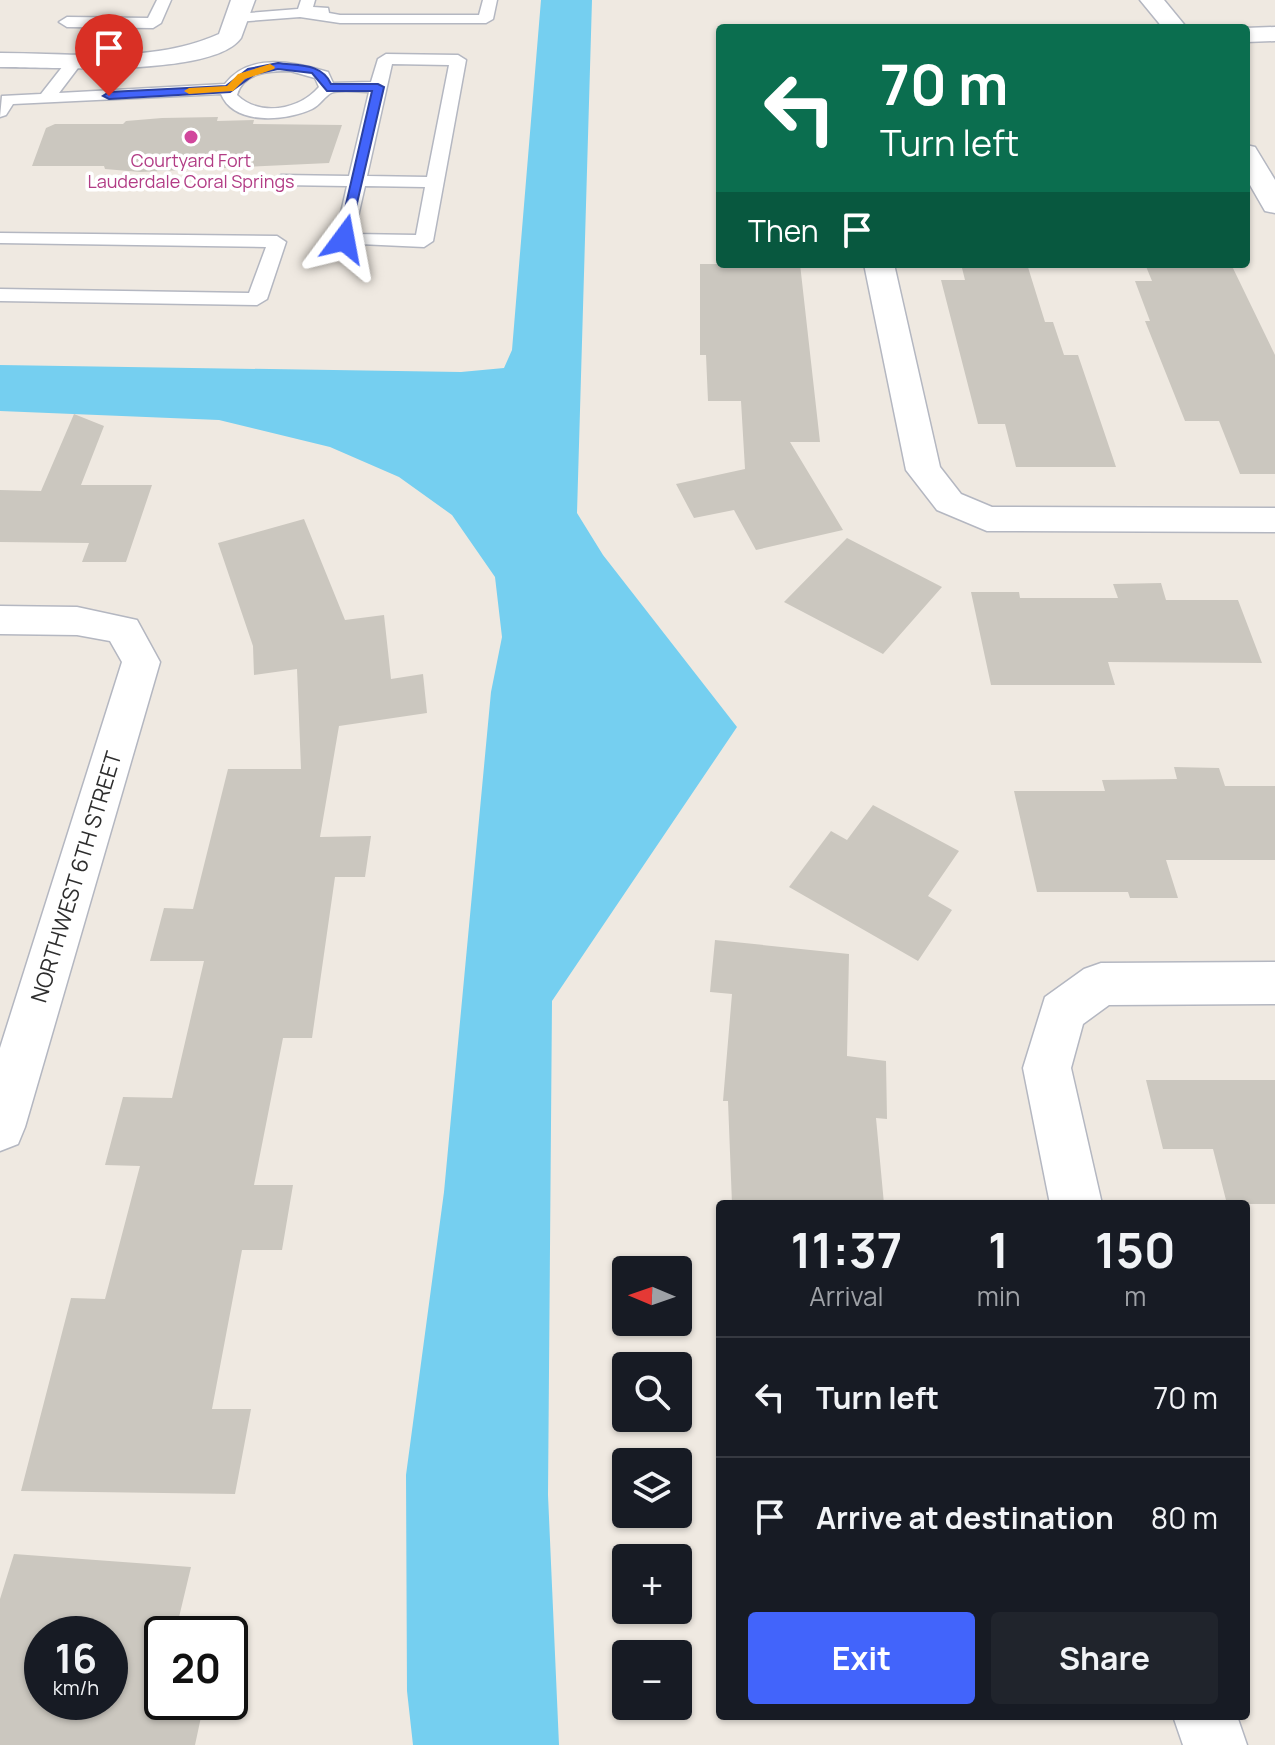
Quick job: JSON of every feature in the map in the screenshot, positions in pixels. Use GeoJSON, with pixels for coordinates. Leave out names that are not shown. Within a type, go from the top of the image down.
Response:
{"type":"FeatureCollection","features":[{"type":"Feature","properties":{"kind":"street"},"geometry":{"type":"LineString","coordinates":[[1152,0],[1172,24]]}},
{"type":"Feature","properties":{"kind":"street"},"geometry":{"type":"LineString","coordinates":[[0,60],[149,60],[197,53],[229,38],[240,9]]}},
{"type":"Feature","properties":{"kind":"street"},"geometry":{"type":"LineString","coordinates":[[1250,35],[1275,34]]}},
{"type":"Feature","properties":{"kind":"street"},"geometry":{"type":"LineString","coordinates":[[1250,160],[1275,205]]}},
{"type":"Feature","properties":{"kind":"street"},"geometry":{"type":"LineString","coordinates":[[880,268],[923,470],[949,502],[987,519],[1275,520]]}},
{"type":"Feature","properties":{"kind":"street","name":"NORTHWEST 6TH STREET"},"geometry":{"type":"LineString","coordinates":[[0,620],[77,621],[123,630],[141,662],[0,1127]]}},
{"type":"Feature","properties":{"kind":"street"},"geometry":{"type":"LineString","coordinates":[[1075,1200],[1047,1068],[1062,1012],[1101,984],[1275,983]]}},
{"type":"Feature","properties":{"kind":"street"},"geometry":{"type":"LineString","coordinates":[[1206,1720],[1215,1745]]}},
{"type":"Feature","properties":{"kind":"lane"},"geometry":{"type":"LineString","coordinates":[[67,22],[153,23],[164,0]]}},
{"type":"Feature","properties":{"kind":"lane"},"geometry":{"type":"LineString","coordinates":[[306,7],[340,19],[486,19],[490,0]]}},
{"type":"Feature","properties":{"kind":"lane"},"geometry":{"type":"LineString","coordinates":[[240,9],[338,9],[347,5]]}},
{"type":"Feature","properties":{"kind":"lane"},"geometry":{"type":"LineString","coordinates":[[386,59],[458,60],[424,241],[344,239],[357,182],[386,59]]}},
{"type":"Feature","properties":{"kind":"lane"},"geometry":{"type":"LineString","coordinates":[[46,99],[76,60]]}},
{"type":"Feature","properties":{"kind":"lane"},"geometry":{"type":"LineString","coordinates":[[327,88],[322,75],[291,66],[252,72],[234,83],[229,96],[241,107],[279,112],[306,106],[327,88],[378,87]]}},
{"type":"Feature","properties":{"kind":"lane"},"geometry":{"type":"LineString","coordinates":[[0,112],[8,99],[230,89]]}},
{"type":"Feature","properties":{"kind":"lane"},"geometry":{"type":"LineString","coordinates":[[281,180],[435,182]]}},
{"type":"Feature","properties":{"kind":"lane"},"geometry":{"type":"LineString","coordinates":[[0,238],[277,242],[257,299],[0,295]]}},
{"type":"Feature","properties":{"kind":"water"},"geometry":{"type":"Polygon","coordinates":[[[541,0],[592,0],[577,513],[603,555],[737,727],[552,1001],[548,1495],[559,1745],[413,1745],[407,1691],[406,1475],[444,1192],[491,692],[502,637],[495,577],[452,515],[399,477],[330,447],[219,420],[0,411],[0,365],[461,372],[504,368],[512,350],[541,0]]]}},
{"type":"Feature","properties":{"kind":"building","name":"Courtyard Fort Lauderdale Coral Springs"},"geometry":{"type":"Polygon","coordinates":[[[218,117],[217,121],[254,120],[253,124],[342,125],[329,163],[140,172],[105,169],[104,166],[32,166],[46,128],[55,124],[123,124],[126,121],[162,118],[218,117]]]}},
{"type":"Feature","properties":{"kind":"building"},"geometry":{"type":"Polygon","coordinates":[[[700,264],[716,264],[716,268],[800,268],[820,442],[790,442],[843,530],[756,550],[734,510],[694,518],[676,484],[745,469],[741,401],[708,401],[706,355],[700,355],[700,264]]]}},
{"type":"Feature","properties":{"kind":"building"},"geometry":{"type":"Polygon","coordinates":[[[962,268],[1028,268],[1045,322],[1053,322],[1064,355],[1078,355],[1116,467],[1016,467],[1005,424],[978,424],[941,280],[965,280],[962,268]]]}},
{"type":"Feature","properties":{"kind":"building"},"geometry":{"type":"Polygon","coordinates":[[[1147,268],[1233,268],[1275,355],[1275,474],[1240,474],[1219,421],[1185,421],[1145,321],[1150,321],[1135,281],[1152,281],[1147,268]]]}},
{"type":"Feature","properties":{"kind":"building"},"geometry":{"type":"Polygon","coordinates":[[[74,414],[104,426],[81,485],[152,485],[126,562],[82,562],[89,543],[0,542],[0,490],[41,491],[74,414]]]}},
{"type":"Feature","properties":{"kind":"building"},"geometry":{"type":"Polygon","coordinates":[[[304,519],[345,620],[384,615],[391,679],[423,674],[427,713],[339,726],[320,837],[371,836],[365,877],[335,877],[312,1038],[283,1038],[254,1185],[293,1185],[282,1250],[242,1250],[212,1409],[251,1409],[235,1494],[21,1491],[71,1298],[105,1299],[140,1166],[105,1165],[123,1097],[172,1098],[204,961],[150,961],[164,908],[193,909],[228,769],[301,769],[297,669],[254,675],[253,646],[218,543],[304,519]]]}},
{"type":"Feature","properties":{"kind":"building"},"geometry":{"type":"Polygon","coordinates":[[[847,538],[942,587],[883,654],[784,602],[847,538]]]}},
{"type":"Feature","properties":{"kind":"building"},"geometry":{"type":"Polygon","coordinates":[[[1161,583],[1166,600],[1238,600],[1262,663],[1108,662],[1115,685],[991,685],[971,592],[1019,592],[1020,598],[1118,598],[1113,584],[1161,583]]]}},
{"type":"Feature","properties":{"kind":"building"},"geometry":{"type":"Polygon","coordinates":[[[1174,767],[1219,768],[1225,786],[1275,786],[1275,860],[1166,860],[1178,898],[1130,898],[1128,892],[1037,892],[1014,791],[1105,791],[1102,780],[1177,779],[1174,767]]]}},
{"type":"Feature","properties":{"kind":"building"},"geometry":{"type":"Polygon","coordinates":[[[873,805],[959,851],[928,896],[952,910],[918,961],[789,887],[831,831],[847,840],[873,805]]]}},
{"type":"Feature","properties":{"kind":"building"},"geometry":{"type":"Polygon","coordinates":[[[715,940],[849,954],[847,1056],[886,1061],[887,1119],[876,1118],[884,1200],[732,1200],[728,1101],[723,1101],[732,994],[710,992],[715,940]]]}},
{"type":"Feature","properties":{"kind":"building"},"geometry":{"type":"Polygon","coordinates":[[[1146,1080],[1275,1080],[1275,1204],[1226,1200],[1213,1149],[1163,1149],[1146,1080]]]}},
{"type":"Feature","properties":{"kind":"building"},"geometry":{"type":"Polygon","coordinates":[[[14,1554],[191,1567],[179,1616],[144,1616],[144,1720],[200,1720],[195,1745],[0,1745],[0,1599],[14,1554]]]}},
{"type":"Feature","properties":{"kind":"slow traffic"},"geometry":{"type":"LineString","coordinates":[[189,91],[230,89],[241,77],[270,67]]}},
{"type":"Feature","properties":{"kind":"place","name":"Courtyard Fort Lauderdale Coral Springs"},"geometry":{"type":"Point","coordinates":[191,137]}},
{"type":"Feature","properties":{"kind":"route"},"geometry":{"type":"LineString","coordinates":[[109,96],[230,89],[241,77],[278,66],[304,67],[314,71],[322,75],[327,88],[378,87],[344,239]]}}]}
